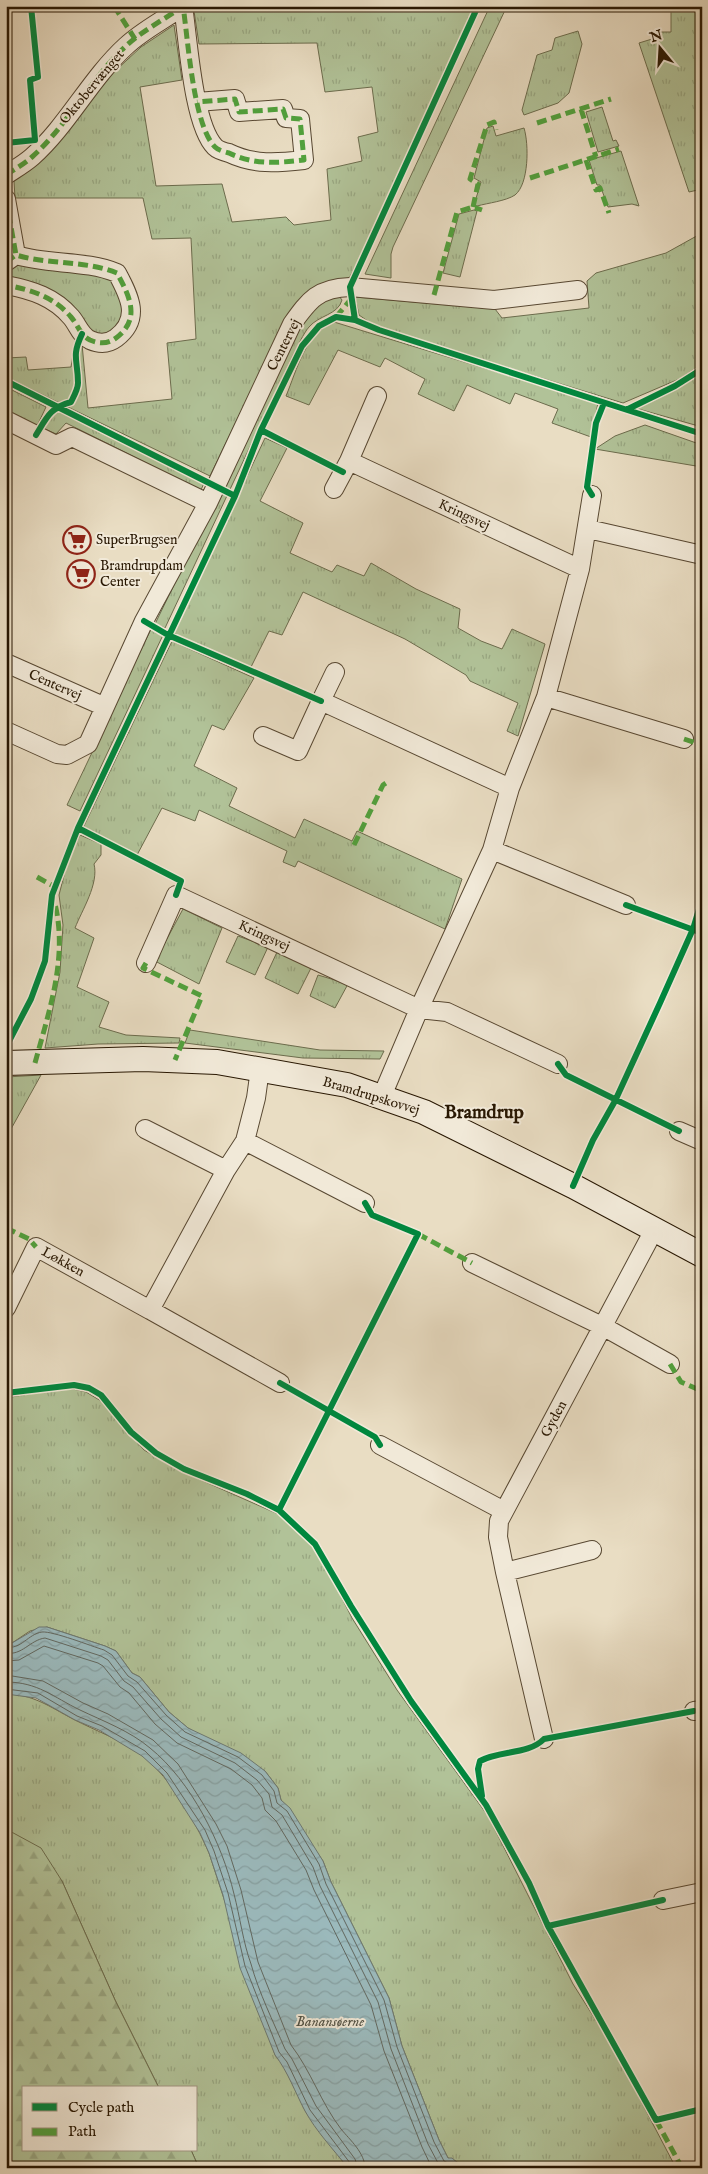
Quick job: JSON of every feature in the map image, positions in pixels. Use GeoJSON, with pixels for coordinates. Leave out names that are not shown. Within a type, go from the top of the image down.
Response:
{"type":"FeatureCollection","features":[{"type":"Feature","properties":{"kind":"street","name":"Oktobervænget"},"geometry":{"type":"LineString","coordinates":[[6,175],[31,158],[52,136],[100,73],[126,46],[149,28],[183,6],[197,102],[202,123],[215,147],[241,159],[267,164],[304,160],[300,119],[286,118],[283,110],[239,112],[235,99],[197,102]]}},
{"type":"Feature","properties":{"kind":"street"},"geometry":{"type":"LineString","coordinates":[[6,198],[11,258],[98,265],[117,273],[130,303],[130,322],[125,330],[111,342],[103,344],[91,341],[82,334],[72,318],[56,301],[38,293],[6,285]]}},
{"type":"Feature","properties":{"kind":"street","name":"Centervej"},"geometry":{"type":"LineString","coordinates":[[6,731],[57,754],[68,755],[88,744],[144,621],[208,502],[292,324],[306,305],[320,293],[333,287],[350,286],[494,300],[578,290]]}},
{"type":"Feature","properties":{"kind":"street"},"geometry":{"type":"LineString","coordinates":[[334,490],[377,396]]}},
{"type":"Feature","properties":{"kind":"street"},"geometry":{"type":"LineString","coordinates":[[6,420],[56,445],[72,437],[208,502]]}},
{"type":"Feature","properties":{"kind":"street","name":"Kringsvej"},"geometry":{"type":"LineString","coordinates":[[348,461],[580,568]]}},
{"type":"Feature","properties":{"kind":"street"},"geometry":{"type":"LineString","coordinates":[[382,1096],[419,1009],[492,850],[510,788],[546,697],[580,568],[588,529],[592,495]]}},
{"type":"Feature","properties":{"kind":"street"},"geometry":{"type":"LineString","coordinates":[[588,529],[702,555]]}},
{"type":"Feature","properties":{"kind":"street","name":"Centervej"},"geometry":{"type":"LineString","coordinates":[[6,663],[104,706]]}},
{"type":"Feature","properties":{"kind":"street"},"geometry":{"type":"LineString","coordinates":[[263,736],[298,751],[335,672]]}},
{"type":"Feature","properties":{"kind":"street"},"geometry":{"type":"LineString","coordinates":[[546,697],[684,740]]}},
{"type":"Feature","properties":{"kind":"street"},"geometry":{"type":"LineString","coordinates":[[321,701],[510,788]]}},
{"type":"Feature","properties":{"kind":"street"},"geometry":{"type":"LineString","coordinates":[[492,850],[626,905]]}},
{"type":"Feature","properties":{"kind":"street","name":"Kringsvej"},"geometry":{"type":"LineString","coordinates":[[146,963],[176,895],[419,1009],[447,1012],[558,1064]]}},
{"type":"Feature","properties":{"kind":"street","name":"Bramdrupskovvej"},"geometry":{"type":"LineString","coordinates":[[6,1063],[143,1059],[217,1062],[347,1086],[382,1096],[424,1112],[573,1186],[702,1255]]}},
{"type":"Feature","properties":{"kind":"street"},"geometry":{"type":"LineString","coordinates":[[150,1310],[226,1170],[245,1141],[256,1098],[260,1069]]}},
{"type":"Feature","properties":{"kind":"street"},"geometry":{"type":"LineString","coordinates":[[145,1129],[226,1170]]}},
{"type":"Feature","properties":{"kind":"street"},"geometry":{"type":"LineString","coordinates":[[679,1130],[702,1141]]}},
{"type":"Feature","properties":{"kind":"street"},"geometry":{"type":"LineString","coordinates":[[245,1141],[365,1204]]}},
{"type":"Feature","properties":{"kind":"street","name":"Gyden"},"geometry":{"type":"LineString","coordinates":[[544,1739],[505,1572],[498,1537],[498,1521],[604,1327],[654,1230]]}},
{"type":"Feature","properties":{"kind":"street","name":"Løkken"},"geometry":{"type":"LineString","coordinates":[[6,1308],[36,1246],[280,1383]]}},
{"type":"Feature","properties":{"kind":"street"},"geometry":{"type":"LineString","coordinates":[[472,1263],[604,1327],[670,1364]]}},
{"type":"Feature","properties":{"kind":"street"},"geometry":{"type":"LineString","coordinates":[[380,1445],[504,1511]]}},
{"type":"Feature","properties":{"kind":"street"},"geometry":{"type":"LineString","coordinates":[[505,1572],[592,1550]]}},
{"type":"Feature","properties":{"kind":"street"},"geometry":{"type":"LineString","coordinates":[[663,1900],[702,1892]]}},
{"type":"Feature","properties":{"kind":"green space"},"geometry":{"type":"Polygon","coordinates":[[[201,6],[478,6],[365,249],[348,280],[327,283],[312,289],[300,299],[287,316],[210,476],[6,377],[6,358],[26,357],[28,370],[71,367],[75,341],[82,344],[88,408],[172,399],[167,343],[196,339],[191,238],[152,239],[143,198],[15,198],[14,181],[42,160],[113,73],[141,47],[174,25],[182,80],[140,87],[156,186],[222,184],[232,222],[286,217],[294,225],[331,220],[327,169],[362,161],[358,137],[378,132],[372,87],[325,92],[317,43],[199,44],[194,11],[201,6]]]}},
{"type":"Feature","properties":{"kind":"green space"},"geometry":{"type":"Polygon","coordinates":[[[490,6],[507,6],[393,247],[391,254],[391,278],[365,274],[490,6]]]}},
{"type":"Feature","properties":{"kind":"green space"},"geometry":{"type":"Polygon","coordinates":[[[666,6],[702,6],[702,189],[689,192],[639,43],[652,39],[652,32],[671,32],[671,11],[667,10],[666,6]]]}},
{"type":"Feature","properties":{"kind":"green space"},"geometry":{"type":"Polygon","coordinates":[[[578,31],[582,44],[569,93],[558,103],[524,115],[522,110],[537,55],[552,50],[555,38],[578,31]]]}},
{"type":"Feature","properties":{"kind":"green space"},"geometry":{"type":"Polygon","coordinates":[[[602,107],[613,141],[616,140],[619,146],[598,152],[586,112],[602,107]]]}},
{"type":"Feature","properties":{"kind":"green space"},"geometry":{"type":"Polygon","coordinates":[[[493,126],[496,136],[524,128],[527,144],[525,173],[520,190],[515,195],[477,206],[474,205],[481,182],[474,178],[487,128],[493,126]]]}},
{"type":"Feature","properties":{"kind":"green space"},"geometry":{"type":"Polygon","coordinates":[[[621,151],[639,206],[632,204],[608,207],[600,185],[597,185],[589,160],[621,151]]]}},
{"type":"Feature","properties":{"kind":"green space"},"geometry":{"type":"Polygon","coordinates":[[[477,211],[460,277],[443,273],[459,214],[477,211]]]}},
{"type":"Feature","properties":{"kind":"green space"},"geometry":{"type":"Polygon","coordinates":[[[702,233],[702,364],[679,379],[623,403],[375,326],[359,315],[355,297],[495,309],[502,318],[589,308],[587,281],[596,273],[666,253],[702,233]]]}},
{"type":"Feature","properties":{"kind":"green space"},"geometry":{"type":"Polygon","coordinates":[[[12,264],[69,267],[115,281],[125,317],[109,334],[91,334],[10,280],[7,272],[12,264]]]}},
{"type":"Feature","properties":{"kind":"green space"},"geometry":{"type":"Polygon","coordinates":[[[339,296],[342,300],[337,309],[313,323],[303,337],[165,628],[155,624],[304,318],[320,302],[339,296]]]}},
{"type":"Feature","properties":{"kind":"green space"},"geometry":{"type":"Polygon","coordinates":[[[334,322],[598,403],[591,437],[552,423],[558,409],[515,393],[510,404],[467,385],[454,411],[418,394],[425,379],[385,358],[380,367],[338,350],[309,405],[286,396],[298,364],[309,343],[324,327],[334,322]]]}},
{"type":"Feature","properties":{"kind":"green space"},"geometry":{"type":"Polygon","coordinates":[[[702,371],[702,427],[635,408],[702,371]]]}},
{"type":"Feature","properties":{"kind":"green space"},"geometry":{"type":"Polygon","coordinates":[[[6,387],[46,407],[36,428],[6,414],[6,387]]]}},
{"type":"Feature","properties":{"kind":"green space"},"geometry":{"type":"Polygon","coordinates":[[[57,411],[204,483],[201,490],[66,423],[56,434],[47,430],[41,431],[57,411]]]}},
{"type":"Feature","properties":{"kind":"green space"},"geometry":{"type":"Polygon","coordinates":[[[645,425],[702,445],[702,467],[595,449],[615,436],[645,425]]]}},
{"type":"Feature","properties":{"kind":"green space"},"geometry":{"type":"Polygon","coordinates":[[[265,438],[287,448],[260,501],[303,523],[290,553],[332,572],[337,565],[364,576],[371,563],[416,589],[460,609],[458,628],[481,641],[502,649],[512,629],[545,644],[518,736],[507,731],[518,703],[470,681],[466,675],[405,639],[303,592],[282,635],[269,631],[250,669],[173,635],[265,438]]]}},
{"type":"Feature","properties":{"kind":"green space"},"geometry":{"type":"Polygon","coordinates":[[[151,629],[163,635],[80,811],[67,805],[151,629]]]}},
{"type":"Feature","properties":{"kind":"green space"},"geometry":{"type":"Polygon","coordinates":[[[172,641],[254,678],[224,730],[212,725],[194,766],[237,788],[229,806],[295,838],[304,819],[352,841],[357,831],[462,879],[445,929],[298,861],[295,867],[283,862],[287,851],[199,810],[195,821],[162,808],[137,855],[83,828],[172,641]]]}},
{"type":"Feature","properties":{"kind":"green space"},"geometry":{"type":"Polygon","coordinates":[[[80,835],[101,844],[101,855],[94,864],[95,872],[92,888],[75,928],[94,938],[77,987],[109,1002],[99,1027],[126,1035],[180,1038],[179,1043],[98,1044],[45,1048],[60,972],[63,925],[59,895],[68,860],[80,835]]]}},
{"type":"Feature","properties":{"kind":"green space"},"geometry":{"type":"Polygon","coordinates":[[[183,909],[222,928],[199,984],[155,961],[183,909]]]}},
{"type":"Feature","properties":{"kind":"green space"},"geometry":{"type":"Polygon","coordinates":[[[238,936],[268,947],[255,975],[226,962],[238,936]]]}},
{"type":"Feature","properties":{"kind":"green space"},"geometry":{"type":"Polygon","coordinates":[[[277,952],[311,968],[298,994],[265,978],[277,952]]]}},
{"type":"Feature","properties":{"kind":"green space"},"geometry":{"type":"Polygon","coordinates":[[[318,975],[348,984],[335,1008],[310,996],[318,975]]]}},
{"type":"Feature","properties":{"kind":"green space"},"geometry":{"type":"Polygon","coordinates":[[[190,1030],[320,1050],[384,1051],[380,1059],[303,1058],[185,1043],[190,1030]]]}},
{"type":"Feature","properties":{"kind":"green space"},"geometry":{"type":"Polygon","coordinates":[[[41,1075],[6,1138],[6,1077],[41,1075]]]}},
{"type":"Feature","properties":{"kind":"green space"},"geometry":{"type":"Polygon","coordinates":[[[73,1389],[86,1392],[101,1401],[144,1450],[176,1469],[278,1514],[294,1526],[313,1546],[323,1561],[352,1618],[397,1690],[488,1816],[573,1984],[612,2046],[676,2168],[464,2168],[461,2164],[448,2158],[402,2046],[389,1998],[331,1882],[323,1861],[281,1800],[278,1788],[265,1771],[188,1728],[169,1712],[140,1677],[132,1673],[116,1651],[47,1627],[30,1631],[12,1643],[6,1642],[6,1398],[50,1390],[73,1389]]]}},
{"type":"Feature","properties":{"kind":"green space"},"geometry":{"type":"Polygon","coordinates":[[[6,1694],[25,1696],[41,1702],[126,1745],[154,1766],[173,1788],[209,1853],[275,2055],[283,2065],[306,2112],[348,2168],[199,2168],[192,2152],[198,2152],[198,2086],[158,2086],[115,2000],[62,1881],[6,1829],[6,1694]]]}},
{"type":"Feature","properties":{"kind":"green space"},"geometry":{"type":"Polygon","coordinates":[[[6,1829],[41,1848],[62,1881],[115,2000],[158,2086],[22,2086],[22,2152],[192,2152],[199,2168],[6,2168],[6,1829]]]}},
{"type":"Feature","properties":{"kind":"water","name":"Banansøerne"},"geometry":{"type":"Polygon","coordinates":[[[39,1627],[47,1627],[116,1651],[132,1673],[140,1677],[169,1712],[188,1728],[241,1753],[265,1771],[278,1788],[281,1800],[290,1808],[323,1861],[331,1882],[389,1998],[402,2046],[439,2140],[448,2158],[452,2158],[464,2168],[348,2168],[314,2126],[288,2075],[275,2055],[240,1968],[223,1895],[209,1853],[200,1833],[163,1775],[142,1756],[99,1730],[75,1720],[36,1698],[6,1694],[6,1642],[12,1643],[39,1627]]]}},
{"type":"Feature","properties":{"kind":"marked path"},"geometry":{"type":"LineString","coordinates":[[114,6],[135,39]]}},
{"type":"Feature","properties":{"kind":"marked path"},"geometry":{"type":"LineString","coordinates":[[6,175],[29,160],[45,144],[101,73],[126,46],[139,35],[183,6],[193,80],[197,101],[201,120],[215,147],[247,160],[275,162],[304,160],[300,119],[286,118],[283,109],[239,112],[235,99],[197,102]]}},
{"type":"Feature","properties":{"kind":"marked path"},"geometry":{"type":"LineString","coordinates":[[537,123],[611,99]]}},
{"type":"Feature","properties":{"kind":"marked path"},"geometry":{"type":"LineString","coordinates":[[581,109],[596,157]]}},
{"type":"Feature","properties":{"kind":"marked path"},"geometry":{"type":"LineString","coordinates":[[473,207],[478,184],[470,179],[487,125],[494,122],[496,130]]}},
{"type":"Feature","properties":{"kind":"marked path"},"geometry":{"type":"LineString","coordinates":[[530,178],[619,149]]}},
{"type":"Feature","properties":{"kind":"marked path"},"geometry":{"type":"LineString","coordinates":[[586,160],[596,190],[600,188],[609,213]]}},
{"type":"Feature","properties":{"kind":"marked path"},"geometry":{"type":"LineString","coordinates":[[6,199],[16,255]]}},
{"type":"Feature","properties":{"kind":"marked path"},"geometry":{"type":"LineString","coordinates":[[434,295],[457,212],[473,207],[482,210]]}},
{"type":"Feature","properties":{"kind":"marked path"},"geometry":{"type":"LineString","coordinates":[[6,262],[16,255],[92,266],[117,273],[131,307],[129,323],[124,331],[113,340],[103,343],[90,340],[71,317],[50,299],[25,289],[6,285]]}},
{"type":"Feature","properties":{"kind":"marked path"},"geometry":{"type":"LineString","coordinates":[[336,317],[351,299]]}},
{"type":"Feature","properties":{"kind":"marked path"},"geometry":{"type":"LineString","coordinates":[[684,739],[702,745]]}},
{"type":"Feature","properties":{"kind":"marked path"},"geometry":{"type":"LineString","coordinates":[[354,845],[383,785],[389,781]]}},
{"type":"Feature","properties":{"kind":"marked path"},"geometry":{"type":"LineString","coordinates":[[37,877],[55,887]]}},
{"type":"Feature","properties":{"kind":"marked path"},"geometry":{"type":"LineString","coordinates":[[35,1063],[51,1004],[58,964],[59,944],[55,904]]}},
{"type":"Feature","properties":{"kind":"marked path"},"geometry":{"type":"LineString","coordinates":[[146,963],[143,968],[202,996],[175,1060]]}},
{"type":"Feature","properties":{"kind":"marked path"},"geometry":{"type":"LineString","coordinates":[[6,1228],[29,1239],[36,1247]]}},
{"type":"Feature","properties":{"kind":"marked path"},"geometry":{"type":"LineString","coordinates":[[418,1234],[472,1263]]}},
{"type":"Feature","properties":{"kind":"marked path"},"geometry":{"type":"LineString","coordinates":[[670,1364],[681,1382],[702,1391]]}},
{"type":"Feature","properties":{"kind":"marked path"},"geometry":{"type":"LineString","coordinates":[[656,2120],[682,2168]]}},
{"type":"Feature","properties":{"kind":"cycle path"},"geometry":{"type":"LineString","coordinates":[[6,143],[35,140],[30,80],[38,77],[31,6]]}},
{"type":"Feature","properties":{"kind":"cycle path"},"geometry":{"type":"LineString","coordinates":[[6,1047],[31,999],[45,961],[52,895],[78,828],[235,496],[261,430],[302,346],[319,326],[336,317],[355,320],[350,287],[478,6]]}},
{"type":"Feature","properties":{"kind":"cycle path"},"geometry":{"type":"LineString","coordinates":[[355,320],[379,330],[702,434]]}},
{"type":"Feature","properties":{"kind":"cycle path"},"geometry":{"type":"LineString","coordinates":[[36,435],[50,414],[58,407],[71,402],[75,395],[78,383],[76,354],[82,334]]}},
{"type":"Feature","properties":{"kind":"cycle path"},"geometry":{"type":"LineString","coordinates":[[628,409],[675,386],[702,369]]}},
{"type":"Feature","properties":{"kind":"cycle path"},"geometry":{"type":"LineString","coordinates":[[6,381],[235,496]]}},
{"type":"Feature","properties":{"kind":"cycle path"},"geometry":{"type":"LineString","coordinates":[[592,495],[587,487],[596,423],[604,403]]}},
{"type":"Feature","properties":{"kind":"cycle path"},"geometry":{"type":"LineString","coordinates":[[261,430],[343,472]]}},
{"type":"Feature","properties":{"kind":"cycle path"},"geometry":{"type":"LineString","coordinates":[[144,621],[168,635],[321,701]]}},
{"type":"Feature","properties":{"kind":"cycle path"},"geometry":{"type":"LineString","coordinates":[[78,828],[181,881],[176,895]]}},
{"type":"Feature","properties":{"kind":"cycle path"},"geometry":{"type":"LineString","coordinates":[[573,1186],[593,1140],[615,1101],[660,1003],[693,929],[702,899]]}},
{"type":"Feature","properties":{"kind":"cycle path"},"geometry":{"type":"LineString","coordinates":[[626,905],[702,933]]}},
{"type":"Feature","properties":{"kind":"cycle path"},"geometry":{"type":"LineString","coordinates":[[558,1064],[566,1075],[679,1131]]}},
{"type":"Feature","properties":{"kind":"cycle path"},"geometry":{"type":"LineString","coordinates":[[279,1510],[418,1234],[372,1215],[365,1203]]}},
{"type":"Feature","properties":{"kind":"cycle path"},"geometry":{"type":"LineString","coordinates":[[280,1383],[375,1437],[380,1445]]}},
{"type":"Feature","properties":{"kind":"cycle path"},"geometry":{"type":"LineString","coordinates":[[6,1393],[74,1385],[89,1388],[101,1395],[131,1432],[156,1453],[184,1469],[247,1494],[279,1510],[315,1544],[351,1606],[411,1701],[486,1805],[529,1883],[548,1926],[656,2120],[702,2109]]}},
{"type":"Feature","properties":{"kind":"cycle path"},"geometry":{"type":"LineString","coordinates":[[482,1796],[478,1769],[480,1761],[496,1755],[530,1748],[544,1739],[694,1711]]}},
{"type":"Feature","properties":{"kind":"cycle path"},"geometry":{"type":"LineString","coordinates":[[548,1926],[663,1900]]}},
{"type":"Feature","properties":{"kind":"place","name":"SuperBrugsen"},"geometry":{"type":"Point","coordinates":[77,540]}},
{"type":"Feature","properties":{"kind":"place","name":"Bramdrupdam Center"},"geometry":{"type":"Point","coordinates":[81,574]}},
{"type":"Feature","properties":{"kind":"district","name":"Bramdrup"},"geometry":{"type":"Point","coordinates":[484,1113]}}]}
